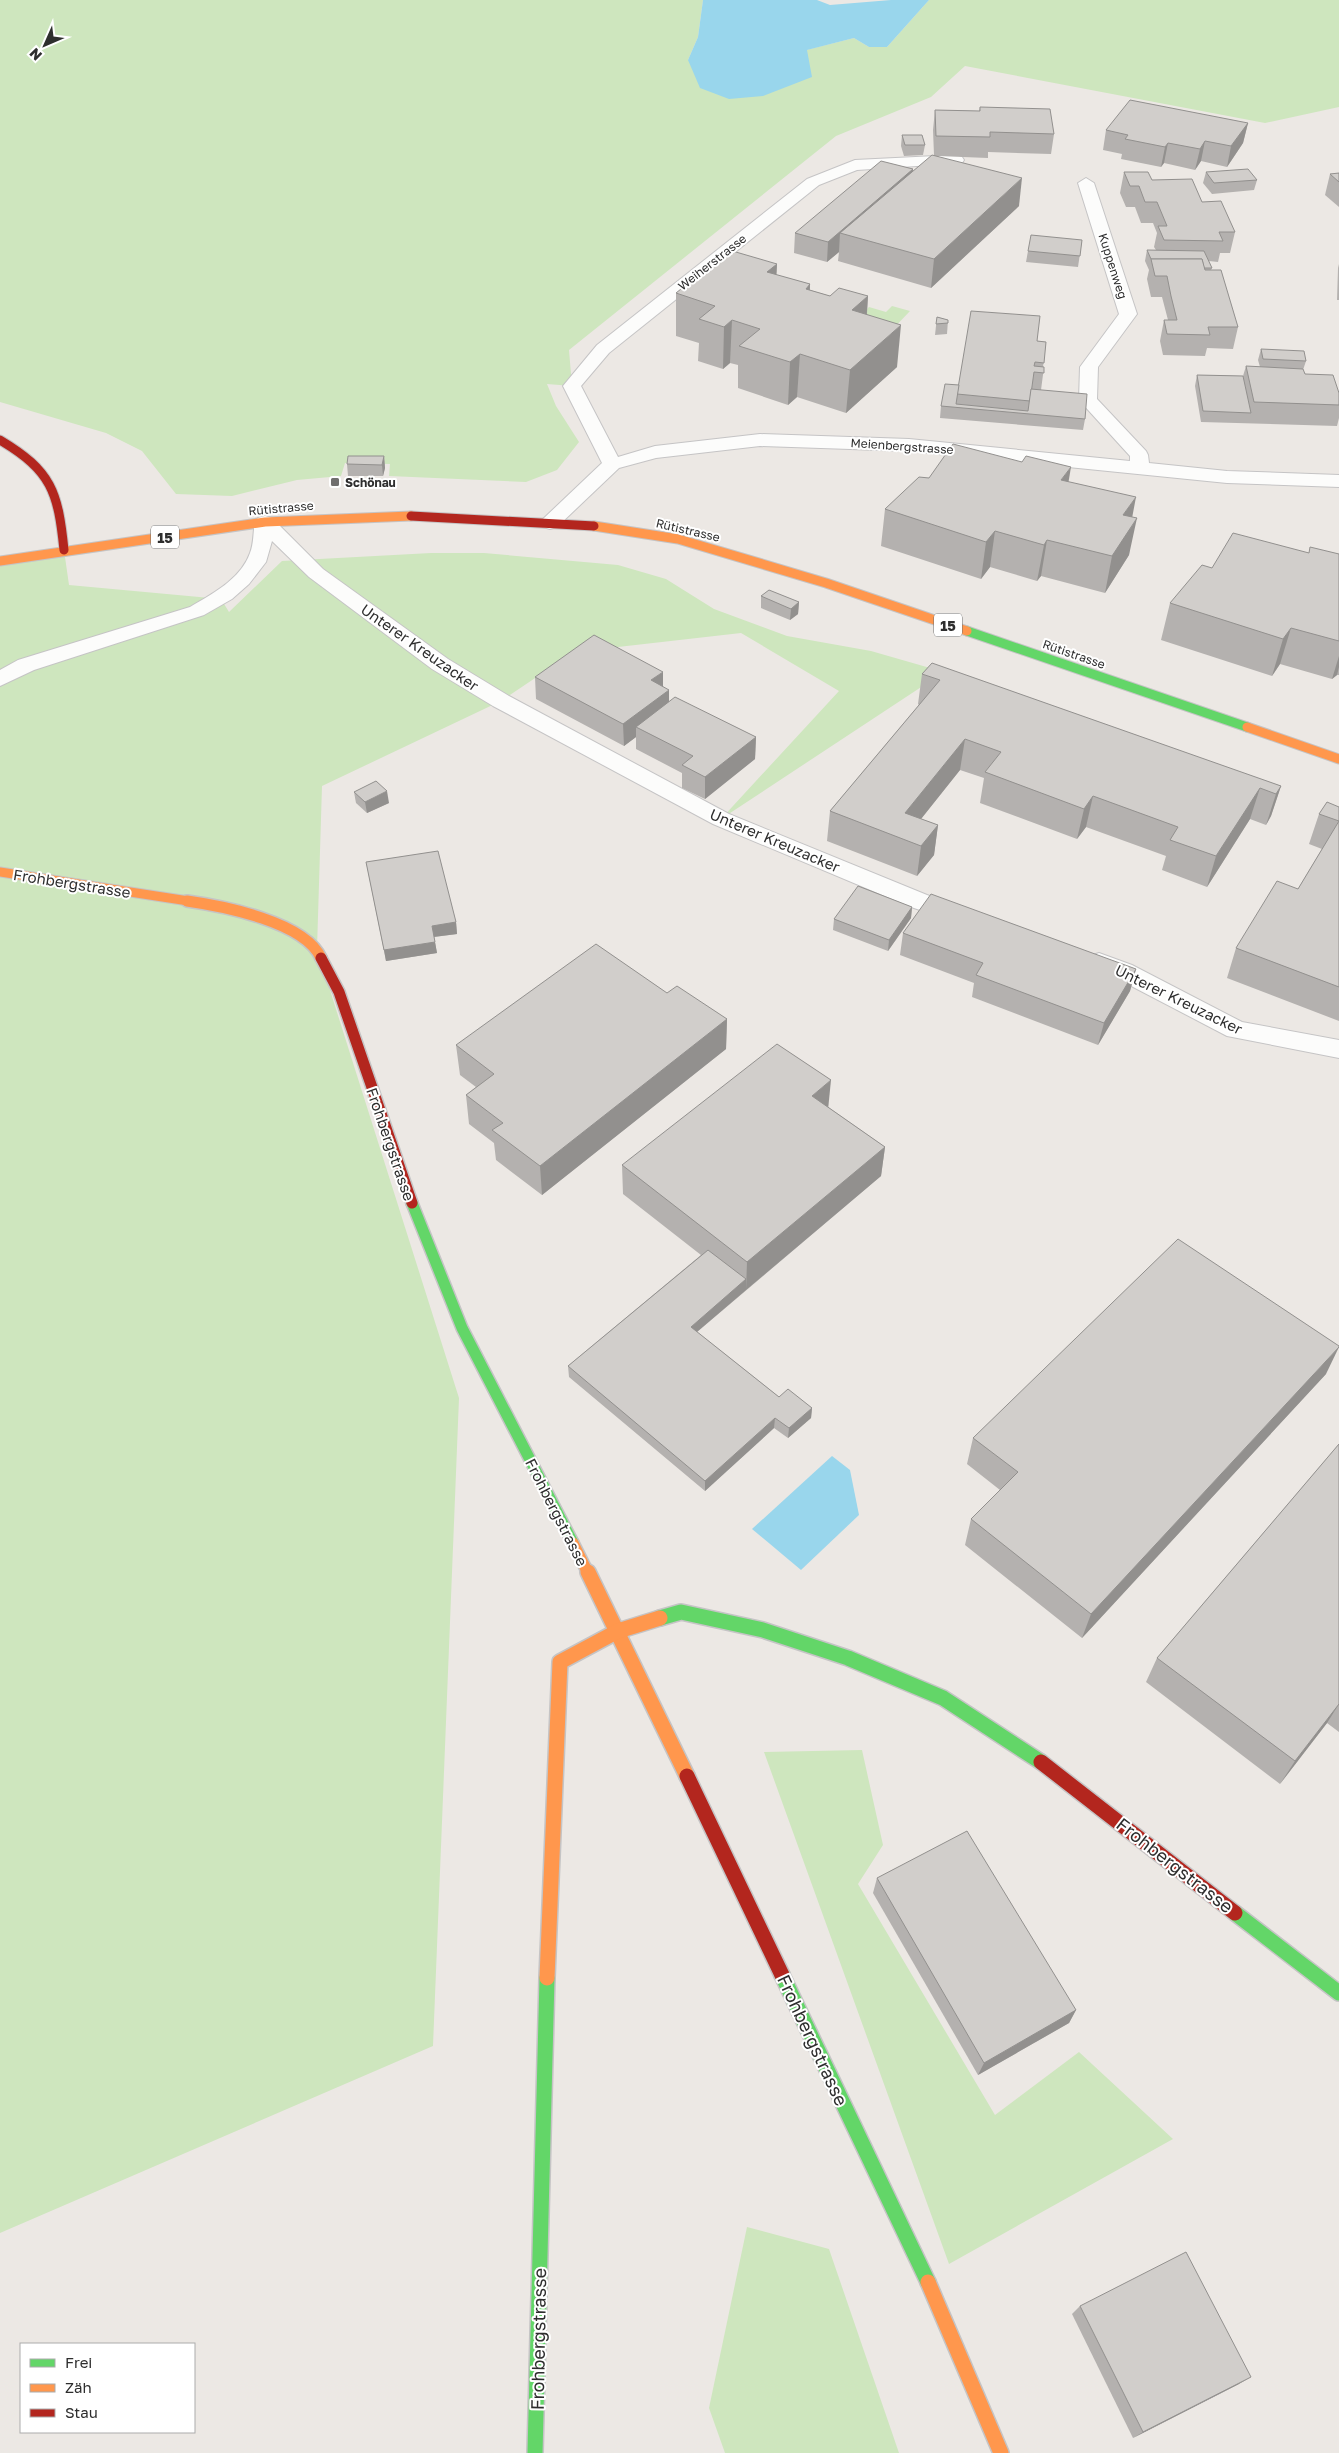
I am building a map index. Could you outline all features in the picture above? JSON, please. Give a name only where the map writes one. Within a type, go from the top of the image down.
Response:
[{"type":"street","name":"Weiherstrasse","points":[[612,464],[572,386],[603,349],[814,182],[855,164],[956,160]]},
{"type":"street","name":"Kuppenweg","points":[[1086,183],[1128,314],[1089,367],[1088,400],[1139,455],[1139,469]]},
{"type":"street","points":[[0,440],[15,448],[45,475],[57,498],[64,550]]},
{"type":"street","name":"Meienbergstrasse","points":[[550,523],[612,464],[655,452],[760,440],[909,445],[1227,477],[1339,481]]},
{"type":"street","name":"Rütistrasse","points":[[0,561],[64,550],[265,522],[424,515],[588,525],[678,539],[826,583],[1339,759]]},
{"type":"street","points":[[0,680],[26,665],[197,611],[221,599],[243,578],[259,554],[265,522]]},
{"type":"street","name":"Unterer Kreuzacker","points":[[265,522],[316,573],[440,664],[501,701],[721,819],[919,901],[975,920]]},
{"type":"street","name":"Frohbergstrasse","points":[[0,872],[196,902],[254,914],[287,929],[317,949],[339,992],[414,1210],[462,1328],[618,1631],[917,2257],[1001,2453]]},
{"type":"street","name":"Unterer Kreuzacker","points":[[1077,955],[1124,971],[1236,1030],[1339,1049]]},
{"type":"street","name":"Frohbergstrasse","points":[[535,2453],[547,1983],[560,1662],[618,1631],[681,1612],[762,1630],[848,1658],[943,1698],[1038,1760],[1339,1993]]},
{"type":"green space","points":[[0,0],[703,0],[698,37],[688,60],[806,50],[854,38],[869,47],[887,47],[929,0],[1339,0],[1339,107],[1265,123],[965,66],[931,97],[836,136],[569,350],[572,386],[547,384],[556,406],[579,442],[557,470],[526,482],[389,476],[390,464],[345,463],[341,476],[297,480],[232,496],[176,494],[142,451],[106,433],[0,402]]},
{"type":"green space","points":[[892,306],[910,311],[889,333],[853,323],[869,307],[886,312]]},
{"type":"green space","points":[[64,550],[69,585],[221,599],[229,612],[282,561],[431,553],[484,553],[618,565],[666,579],[714,609],[787,636],[871,651],[944,672],[721,819],[839,691],[741,633],[574,652],[501,701],[322,786],[317,949],[459,1398],[433,2046],[0,2233],[0,561]]},
{"type":"green space","points":[[862,1750],[883,1845],[858,1884],[995,2115],[1079,2052],[1173,2139],[949,2264],[764,1752]]},
{"type":"green space","points":[[747,2227],[829,2249],[899,2453],[725,2453],[709,2408]]},
{"type":"water","points":[[703,0],[817,0],[830,5],[891,0],[929,0],[887,47],[869,47],[854,38],[807,50],[812,77],[763,96],[729,99],[700,88],[688,60],[698,37]]},
{"type":"water","points":[[832,1456],[850,1470],[859,1515],[801,1570],[752,1529]]},
{"type":"building","points":[[1130,100],[1248,123],[1231,146],[1205,141],[1200,149],[1168,143],[1165,147],[1125,139],[1128,135],[1106,130]]},
{"type":"building","points":[[980,107],[1050,109],[1054,134],[990,132],[990,137],[936,136],[935,110],[980,111]]},
{"type":"building","points":[[902,135],[922,135],[925,145],[905,145]]},
{"type":"building","points":[[932,155],[1022,178],[934,259],[840,233]]},
{"type":"building","points":[[881,161],[913,169],[828,242],[795,233]]},
{"type":"building","points":[[1248,169],[1257,180],[1214,183],[1206,172]]},
{"type":"building","points":[[1124,172],[1148,172],[1152,180],[1192,179],[1202,202],[1221,201],[1235,232],[1219,232],[1223,241],[1164,240],[1158,226],[1167,226],[1157,202],[1145,202],[1139,186],[1130,186]]},
{"type":"building","points":[[1339,173],[1339,182],[1330,174]]},
{"type":"building","points":[[1031,235],[1082,240],[1080,256],[1028,251]]},
{"type":"building","points":[[729,250],[777,264],[767,272],[810,284],[806,289],[830,296],[839,288],[868,296],[852,310],[901,325],[850,370],[800,354],[790,362],[739,346],[760,329],[732,320],[724,327],[699,319],[715,306],[676,293]]},
{"type":"building","points":[[1147,250],[1204,251],[1212,268],[1204,268],[1202,259],[1151,259]]},
{"type":"building","points":[[1151,259],[1202,259],[1205,270],[1221,270],[1238,327],[1208,327],[1210,335],[1167,334],[1164,320],[1177,320],[1167,276],[1155,276]]},
{"type":"building","points":[[971,311],[1040,316],[1037,341],[1046,342],[1044,363],[1035,362],[1034,366],[1044,367],[1044,373],[1034,372],[1030,401],[957,394]]},
{"type":"building","points":[[937,317],[948,320],[948,323],[936,324]]},
{"type":"building","points":[[1261,349],[1304,351],[1306,361],[1263,359]]},
{"type":"building","points":[[1246,366],[1303,369],[1305,374],[1333,375],[1339,393],[1339,405],[1254,402]]},
{"type":"building","points":[[1197,375],[1243,376],[1251,413],[1203,411]]},
{"type":"building","points":[[945,384],[959,385],[956,404],[1028,411],[1031,389],[1087,394],[1085,419],[941,406]]},
{"type":"building","points":[[953,444],[1022,462],[1026,456],[1071,467],[1061,480],[1136,497],[1123,515],[1137,518],[1112,556],[1047,540],[1044,545],[995,531],[986,542],[885,509],[919,477],[929,478]]},
{"type":"building","points":[[348,456],[384,456],[382,465],[347,464]]},
{"type":"building","points":[[1233,533],[1309,553],[1310,547],[1339,554],[1339,641],[1291,628],[1283,639],[1170,603],[1202,565],[1212,568]]},
{"type":"building","points":[[769,590],[799,602],[791,609],[761,596]]},
{"type":"building","points":[[594,635],[663,672],[651,680],[669,690],[623,724],[535,677]]},
{"type":"building","points":[[932,663],[1281,786],[1276,794],[1260,788],[1216,856],[1170,840],[1178,827],[1093,796],[1084,809],[985,772],[1001,752],[965,739],[905,813],[938,825],[921,846],[830,811],[940,680],[922,674]]},
{"type":"building","points":[[675,697],[756,737],[705,777],[682,765],[693,756],[636,727]]},
{"type":"building","points":[[376,781],[387,791],[365,802],[354,792]]},
{"type":"building","points":[[1327,802],[1339,807],[1339,821],[1319,814]]},
{"type":"building","points":[[1339,821],[1339,987],[1236,948],[1277,881],[1298,889]]},
{"type":"building","points":[[438,851],[456,922],[432,926],[435,942],[384,950],[366,862]]},
{"type":"building","points":[[858,886],[912,907],[889,940],[834,919]]},
{"type":"building","points":[[931,894],[1136,969],[1104,1023],[976,975],[983,963],[903,933]]},
{"type":"building","points":[[596,944],[667,993],[677,986],[727,1019],[540,1166],[492,1130],[503,1123],[466,1095],[494,1074],[456,1045]]},
{"type":"building","points":[[777,1044],[831,1080],[812,1096],[885,1147],[747,1262],[622,1165]]},
{"type":"building","points":[[1178,1239],[1339,1347],[1091,1614],[971,1519],[1018,1472],[973,1438]]},
{"type":"building","points":[[708,1250],[746,1279],[691,1327],[779,1397],[788,1389],[812,1408],[789,1428],[775,1418],[705,1481],[568,1366]]},
{"type":"building","points":[[1339,1444],[1339,1704],[1295,1761],[1157,1658]]},
{"type":"building","points":[[967,1831],[1076,2010],[984,2063],[877,1878]]},
{"type":"building","points":[[1186,2252],[1251,2377],[1143,2432],[1080,2306]]},
{"type":"traffic: fast","points":[[967,631],[1247,727]]},
{"type":"traffic: fast","points":[[412,1203],[462,1328],[573,1543]]},
{"type":"traffic: fast","points":[[660,1618],[681,1612],[763,1630],[848,1658],[943,1698],[1041,1762]]},
{"type":"traffic: fast","points":[[1235,1913],[1339,1993]]},
{"type":"traffic: fast","points":[[782,1975],[928,2282]]},
{"type":"traffic: fast","points":[[535,2453],[547,1978]]},
{"type":"traffic: slow","points":[[0,561],[265,522],[411,516]]},
{"type":"traffic: slow","points":[[594,526],[678,539],[826,583],[967,631]]},
{"type":"traffic: slow","points":[[1247,727],[1339,759]]},
{"type":"traffic: slow","points":[[0,872],[196,902],[254,914],[287,929],[317,949],[321,958]]},
{"type":"traffic: slow","points":[[573,1543],[618,1631],[687,1776]]},
{"type":"traffic: slow","points":[[547,1978],[560,1662],[618,1631],[660,1618]]},
{"type":"traffic: slow","points":[[928,2282],[1001,2453]]},
{"type":"traffic: jam","points":[[0,440],[32,461],[50,484],[56,498],[64,550]]},
{"type":"traffic: jam","points":[[411,516],[594,526]]},
{"type":"traffic: jam","points":[[321,958],[339,992],[412,1203]]},
{"type":"traffic: jam","points":[[1041,1762],[1235,1913]]},
{"type":"traffic: jam","points":[[687,1776],[782,1975]]},
{"type":"place","name":"Schönau","points":[[335,482]]}]
